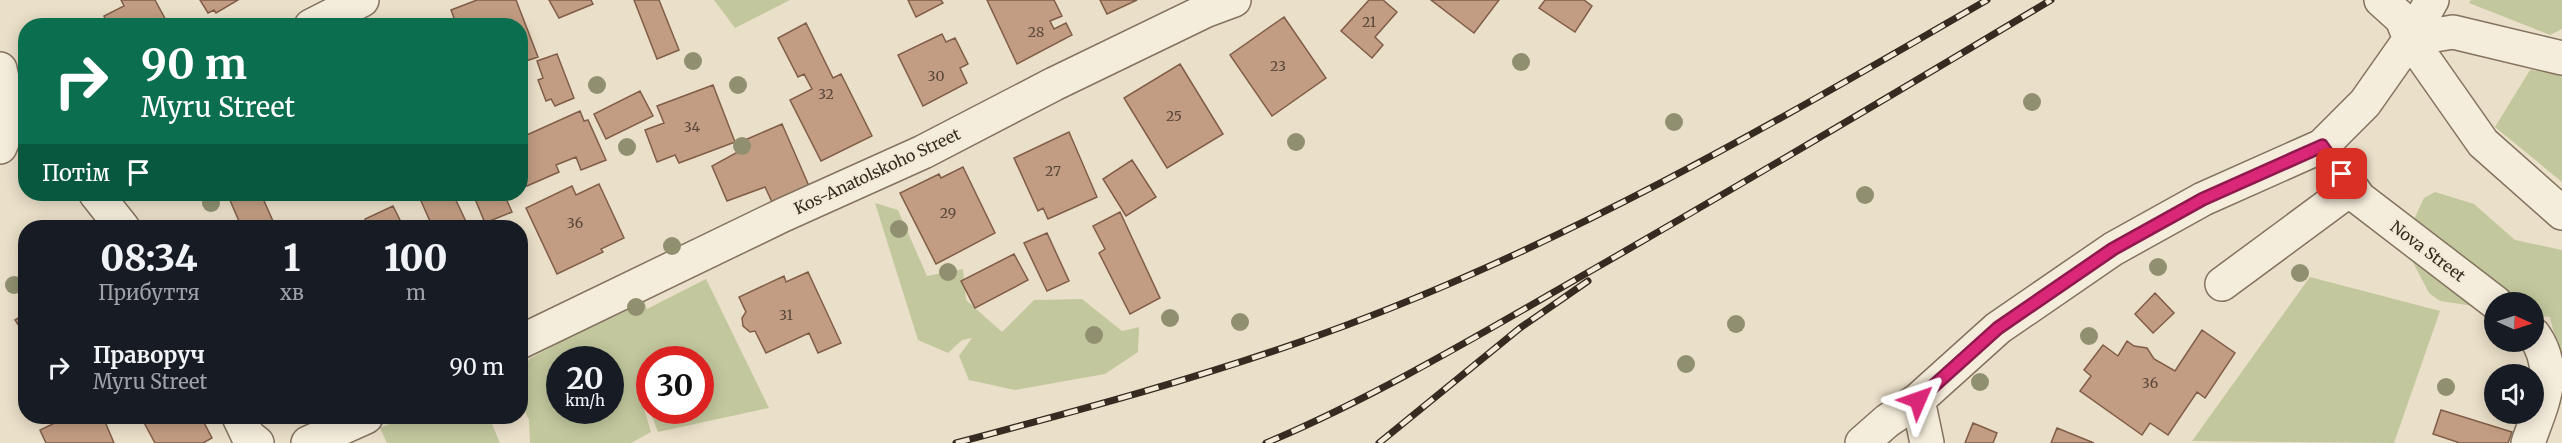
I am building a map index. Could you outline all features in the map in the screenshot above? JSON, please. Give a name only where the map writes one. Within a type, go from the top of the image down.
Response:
[{"type":"street","points":[[327,18],[362,0]]},
{"type":"street","name":"Kos-Anatolskoho Street","points":[[528,338],[751,230],[923,152],[1197,15],[1234,0]]},
{"type":"street","points":[[1862,443],[1887,421],[1918,400],[1998,328],[2113,249],[2203,199],[2322,146],[2365,103],[2398,20],[2432,0]]},
{"type":"street","points":[[2398,20],[2562,58]]},
{"type":"street","points":[[2398,20],[2483,143],[2562,213]]},
{"type":"street","points":[[0,69],[12,130]]},
{"type":"street","name":"Nova Street","points":[[2322,146],[2356,193],[2484,294]]},
{"type":"street","points":[[2222,284],[2356,193]]},
{"type":"street","points":[[102,201],[117,220]]},
{"type":"street","points":[[2528,443],[2549,382],[2544,352]]},
{"type":"street","points":[[1918,400],[1927,443]]},
{"type":"street","points":[[242,424],[248,436],[257,443]]},
{"type":"street","points":[[308,443],[350,424]]},
{"type":"green space","points":[[714,0],[790,0],[735,28]]},
{"type":"green space","points":[[2471,0],[2562,0],[2562,29],[2550,35],[2469,3]]},
{"type":"green space","points":[[2530,70],[2562,74],[2562,182],[2495,127]]},
{"type":"green space","points":[[2435,192],[2474,204],[2515,240],[2562,250],[2562,367],[2550,317],[2544,316],[2544,292],[2484,292],[2484,308],[2440,301],[2429,293],[2403,243],[2424,198]]},
{"type":"green space","points":[[875,203],[898,210],[927,276],[963,269],[966,300],[1002,332],[1034,300],[1082,299],[1122,331],[1139,327],[1138,352],[1105,374],[1015,390],[969,380],[959,356],[972,338],[962,340],[948,353],[918,340]]},
{"type":"green space","points":[[2310,277],[2440,311],[2394,443],[2192,441]]},
{"type":"green space","points":[[706,279],[769,408],[714,420],[714,346],[636,346],[636,424],[649,424],[651,432],[631,443],[530,443],[528,362],[529,359],[546,350],[546,424],[624,424],[624,346],[553,346],[643,297],[647,309]]},
{"type":"green space","points":[[390,424],[492,424],[500,443],[387,443],[380,428]]},
{"type":"green space","points":[[655,424],[695,424],[658,432]]},
{"type":"building","points":[[121,0],[155,0],[165,18],[105,18],[104,16],[124,6]]},
{"type":"building","points":[[200,0],[238,0],[216,13],[214,10],[208,13]]},
{"type":"building","points":[[477,0],[516,0],[523,18],[454,18],[451,10]]},
{"type":"building","points":[[549,0],[591,0],[593,4],[559,18]]},
{"type":"building","points":[[634,0],[659,0],[679,50],[657,59]]},
{"type":"building","points":[[908,0],[941,0],[943,3],[916,17]]},
{"type":"building","points":[[987,0],[1054,0],[1062,16],[1050,21],[1054,29],[1066,23],[1072,35],[1017,64]]},
{"type":"building","points":[[1100,0],[1137,0],[1107,14]]},
{"type":"building","points":[[1369,0],[1383,0],[1397,12],[1375,37],[1383,45],[1372,58],[1341,31]]},
{"type":"building","points":[[1431,0],[1499,0],[1474,33]]},
{"type":"building","points":[[1545,0],[1584,0],[1592,6],[1575,32],[1539,8]]},
{"type":"building","points":[[1284,17],[1326,78],[1272,116],[1230,55]]},
{"type":"building","points":[[806,23],[833,78],[841,74],[872,136],[821,161],[790,100],[812,89],[804,74],[798,77],[778,38]]},
{"type":"building","points":[[528,31],[538,57],[528,60]]},
{"type":"building","points":[[942,34],[946,42],[955,38],[968,64],[960,68],[967,83],[923,106],[898,55]]},
{"type":"building","points":[[557,54],[574,98],[555,106],[551,99],[546,101],[538,80],[543,78],[537,61]]},
{"type":"building","points":[[1180,64],[1223,134],[1167,168],[1124,98]]},
{"type":"building","points":[[713,85],[735,142],[679,163],[675,155],[657,162],[645,130],[664,123],[657,106]]},
{"type":"building","points":[[640,91],[653,116],[606,139],[594,114]]},
{"type":"building","points":[[580,111],[584,121],[588,120],[606,160],[581,170],[576,157],[556,165],[559,172],[528,186],[528,134]]},
{"type":"building","points":[[782,124],[809,186],[772,202],[765,187],[727,201],[712,166],[747,147],[745,140]]},
{"type":"building","points":[[1069,132],[1097,197],[1048,219],[1043,208],[1038,211],[1014,158]]},
{"type":"building","points":[[1132,160],[1156,197],[1126,216],[1103,179]]},
{"type":"building","points":[[963,167],[995,233],[936,264],[900,193],[939,174],[941,178]]},
{"type":"building","points":[[599,184],[624,238],[601,249],[603,252],[557,274],[526,208],[572,186],[576,195]]},
{"type":"building","points":[[230,201],[264,201],[272,220],[239,220]]},
{"type":"building","points":[[421,201],[456,201],[465,220],[429,220]]},
{"type":"building","points":[[476,201],[507,201],[512,212],[492,220],[484,220]]},
{"type":"building","points":[[393,206],[400,220],[365,220]]},
{"type":"building","points":[[1120,212],[1160,298],[1130,314],[1099,253],[1105,249],[1093,226]]},
{"type":"building","points":[[1047,233],[1069,281],[1047,291],[1024,243]]},
{"type":"building","points":[[1014,254],[1028,280],[975,308],[961,281]]},
{"type":"building","points":[[808,272],[841,343],[818,353],[809,333],[766,353],[755,331],[750,332],[743,326],[742,318],[746,312],[739,297],[784,276],[786,282]]},
{"type":"building","points":[[2155,293],[2174,313],[2153,333],[2135,314]]},
{"type":"building","points":[[2202,330],[2235,353],[2205,398],[2197,392],[2168,435],[2150,423],[2142,435],[2080,391],[2091,376],[2084,370],[2103,345],[2118,356],[2127,341],[2134,346],[2147,348],[2154,359],[2175,371]]},
{"type":"building","points":[[2441,410],[2512,432],[2508,443],[2460,443],[2433,434]]},
{"type":"building","points":[[1973,423],[1997,433],[1993,443],[1965,443]]},
{"type":"building","points":[[52,424],[106,424],[114,443],[46,443],[40,430]]},
{"type":"building","points":[[145,424],[205,424],[212,438],[203,443],[155,443]]},
{"type":"building","points":[[2057,428],[2094,443],[2051,443]]},
{"type":"railway","points":[[956,443],[1234,364],[1412,300],[1497,263],[1663,182],[1826,93],[1987,0]]},
{"type":"railway","points":[[1266,443],[1392,383],[1473,338],[1766,169],[2051,0]]},
{"type":"railway","points":[[1379,443],[1520,328],[1588,281]]},
{"type":"route","points":[[1918,400],[1998,328],[2113,249],[2203,199],[2322,146],[2342,174]]}]
